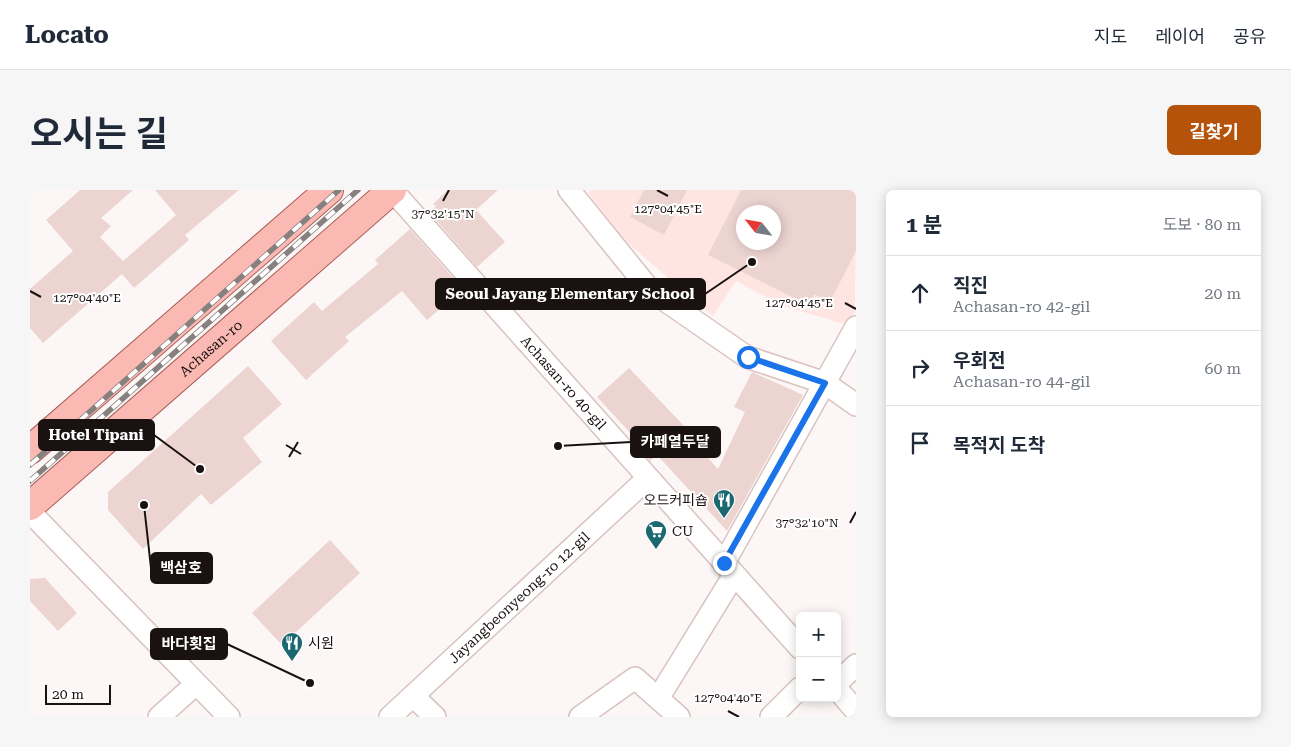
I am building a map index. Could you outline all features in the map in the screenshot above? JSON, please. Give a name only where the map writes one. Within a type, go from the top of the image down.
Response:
[{"type":"main road","points":[[30,450],[329,190]]},
{"type":"main road","name":"Achasan-ro","points":[[30,506],[392,190]]},
{"type":"street","name":"Achasan-ro 40-gil","points":[[392,190],[796,644]]},
{"type":"street","points":[[569,190],[650,290],[748,357],[825,383],[856,405]]},
{"type":"street","points":[[659,697],[729,569],[856,327]]},
{"type":"street","name":"Jayangbeonyeong-ro 12-gil","points":[[390,717],[648,478]]},
{"type":"street","points":[[30,512],[229,717]]},
{"type":"street","points":[[841,679],[856,665]]},
{"type":"street","points":[[580,717],[635,678],[659,697],[679,717]]},
{"type":"street","points":[[159,717],[196,684]]},
{"type":"street","points":[[771,717],[796,692]]},
{"type":"street","points":[[841,694],[856,711]]},
{"type":"street","points":[[413,696],[435,717]]},
{"type":"shaded area","points":[[591,190],[856,190],[855,312],[848,325],[783,306],[736,281],[713,316],[624,240],[588,193]]},
{"type":"building","points":[[80,190],[133,190],[101,218],[111,226],[100,237],[123,261],[176,215],[155,190],[239,190],[185,235],[189,240],[134,288],[122,274],[43,343],[30,328],[30,289],[73,251],[46,220]]},
{"type":"building","points":[[448,190],[498,190],[476,210],[505,242],[477,267],[429,212],[436,206],[433,204]]},
{"type":"building","points":[[644,190],[687,190],[664,235],[630,217]]},
{"type":"building","points":[[741,190],[856,190],[856,251],[830,302],[814,294],[808,305],[708,255]]},
{"type":"building","points":[[410,229],[463,289],[427,320],[402,291],[345,337],[349,341],[306,380],[271,341],[314,302],[322,311],[378,264],[375,260]]},
{"type":"building","points":[[248,366],[282,404],[243,438],[262,462],[211,505],[201,494],[143,549],[108,510],[108,492]]},
{"type":"building","points":[[629,368],[686,428],[684,431],[718,469],[745,412],[734,407],[752,372],[803,395],[727,531],[657,455],[650,461],[630,438],[633,436],[597,397]]},
{"type":"building","points":[[330,540],[360,573],[282,645],[252,613]]},
{"type":"building","points":[[45,578],[77,613],[58,631],[30,601],[30,579]]},
{"type":"railway","points":[[30,465],[339,190]]},
{"type":"railway","points":[[30,481],[358,190]]},
{"type":"place","name":"Seoul Jayang Elementary School","points":[[752,262]]},
{"type":"place","name":"카페열두달","points":[[558,446]]},
{"type":"place","name":"Hotel Tipani","points":[[200,469]]},
{"type":"place","name":"백삼호","points":[[144,505]]},
{"type":"place","name":"오드커피숍","points":[[724,519]]},
{"type":"place","name":"CU","points":[[656,550]]},
{"type":"place","name":"시원","points":[[292,662]]},
{"type":"place","name":"바다횟집","points":[[310,683]]},
{"type":"route","points":[[724,563],[825,383],[748,357]]}]
